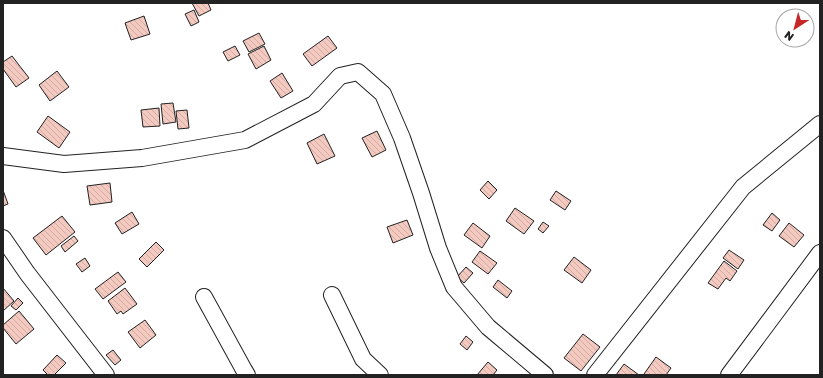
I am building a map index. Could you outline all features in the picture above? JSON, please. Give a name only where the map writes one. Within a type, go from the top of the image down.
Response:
[{"type":"street","points":[[3,156],[64,164],[142,158],[245,140],[314,104],[340,76],[358,72],[383,94],[402,138],[438,248],[454,287],[488,327],[545,375]]},
{"type":"street","points":[[595,375],[743,187],[820,124]]},
{"type":"street","points":[[3,238],[26,273],[106,375]]},
{"type":"street","points":[[729,375],[820,253]]},
{"type":"street","points":[[332,295],[363,359],[380,375]]},
{"type":"street","points":[[204,297],[247,375]]},
{"type":"building","points":[[192,3],[208,3],[211,10],[199,16]]},
{"type":"building","points":[[194,10],[199,22],[191,26],[185,14]]},
{"type":"building","points":[[144,16],[150,34],[131,40],[125,23]]},
{"type":"building","points":[[259,33],[265,44],[249,52],[243,41]]},
{"type":"building","points":[[328,36],[337,48],[312,66],[303,54]]},
{"type":"building","points":[[235,46],[240,55],[228,61],[223,52]]},
{"type":"building","points":[[264,46],[271,60],[256,69],[248,54]]},
{"type":"building","points":[[12,56],[29,78],[16,87],[3,69],[3,62]]},
{"type":"building","points":[[57,71],[69,87],[50,101],[39,85]]},
{"type":"building","points":[[282,73],[293,91],[281,98],[270,81]]},
{"type":"building","points":[[173,103],[176,122],[163,124],[161,104]]},
{"type":"building","points":[[159,108],[160,126],[143,127],[141,110]]},
{"type":"building","points":[[187,110],[189,128],[178,129],[176,111]]},
{"type":"building","points":[[48,116],[70,132],[59,148],[37,132]]},
{"type":"building","points":[[377,131],[386,150],[372,157],[362,138]]},
{"type":"building","points":[[324,134],[335,156],[317,164],[307,143]]},
{"type":"building","points":[[488,181],[497,190],[489,199],[480,190]]},
{"type":"building","points":[[110,183],[112,202],[90,205],[87,186]]},
{"type":"building","points":[[3,190],[8,204],[3,206]]},
{"type":"building","points":[[556,191],[571,201],[565,210],[550,200]]},
{"type":"building","points":[[515,208],[534,221],[524,234],[506,221]]},
{"type":"building","points":[[132,212],[139,224],[122,234],[115,223]]},
{"type":"building","points":[[772,213],[780,220],[772,231],[763,225]]},
{"type":"building","points":[[62,216],[75,232],[46,255],[33,238]]},
{"type":"building","points":[[407,220],[413,235],[393,243],[387,227]]},
{"type":"building","points":[[543,222],[549,226],[543,233],[538,229]]},
{"type":"building","points":[[473,223],[490,236],[482,248],[464,235]]},
{"type":"building","points":[[789,223],[804,235],[794,247],[779,236]]},
{"type":"building","points":[[74,236],[78,241],[65,252],[61,246]]},
{"type":"building","points":[[156,242],[164,250],[147,267],[139,259]]},
{"type":"building","points":[[729,250],[744,260],[738,269],[723,258]]},
{"type":"building","points":[[480,251],[497,263],[488,274],[472,262]]},
{"type":"building","points":[[574,257],[591,270],[582,283],[564,270]]},
{"type":"building","points":[[85,258],[90,266],[82,272],[76,264]]},
{"type":"building","points":[[724,261],[737,271],[730,281],[726,278],[718,289],[708,283]]},
{"type":"building","points":[[466,267],[473,273],[464,283],[457,277]]},
{"type":"building","points":[[118,272],[126,282],[103,299],[95,289]]},
{"type":"building","points":[[498,280],[512,291],[507,298],[493,287]]},
{"type":"building","points":[[3,288],[14,301],[3,311]]},
{"type":"building","points":[[125,288],[137,304],[123,314],[121,311],[117,314],[108,301]]},
{"type":"building","points":[[18,298],[23,303],[16,310],[11,306]]},
{"type":"building","points":[[19,311],[34,329],[16,344],[3,328],[3,325]]},
{"type":"building","points":[[145,320],[156,335],[140,348],[128,332]]},
{"type":"building","points":[[583,334],[600,347],[581,371],[564,358]]},
{"type":"building","points":[[466,336],[473,342],[467,350],[460,344]]},
{"type":"building","points":[[113,350],[121,360],[115,365],[106,355]]},
{"type":"building","points":[[57,355],[66,363],[54,375],[48,375],[43,370]]},
{"type":"building","points":[[656,357],[671,368],[666,375],[644,374]]},
{"type":"building","points":[[488,362],[497,370],[493,375],[477,375]]},
{"type":"building","points":[[624,364],[639,375],[616,375]]}]
